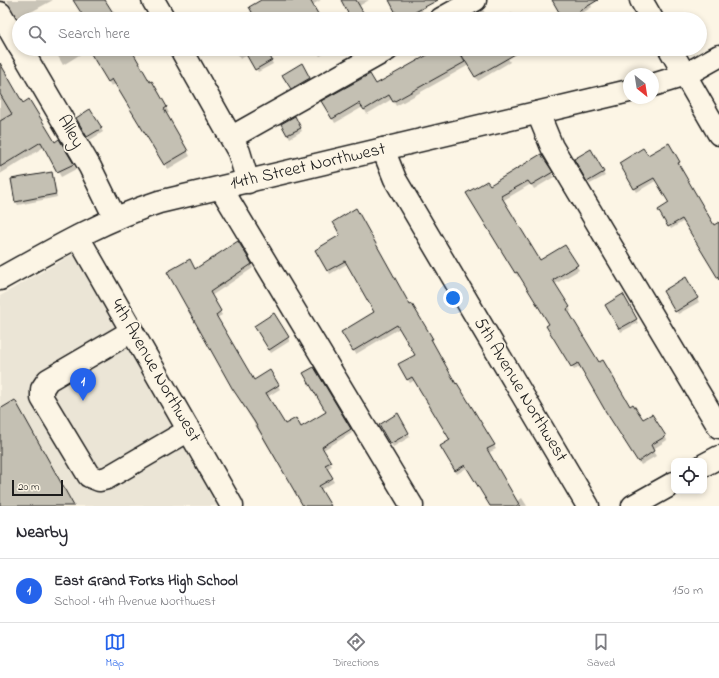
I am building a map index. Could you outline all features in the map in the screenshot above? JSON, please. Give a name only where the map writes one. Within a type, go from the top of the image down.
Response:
[{"type":"street","points":[[153,0],[160,12]]},
{"type":"street","points":[[454,12],[475,0]]},
{"type":"street","points":[[641,0],[648,12]]},
{"type":"street","points":[[0,13],[12,34]]},
{"type":"street","name":"Alley","points":[[25,56],[90,167],[115,218]]},
{"type":"street","points":[[185,56],[232,137],[245,167],[248,182]]},
{"type":"street","points":[[232,137],[376,56]]},
{"type":"street","points":[[674,56],[719,134]]},
{"type":"street","points":[[659,83],[685,75],[719,56]]},
{"type":"street","name":"14th Street Northwest","points":[[0,279],[115,218],[159,202],[623,92]]},
{"type":"street","points":[[538,113],[552,147],[719,427]]},
{"type":"street","name":"5th Avenue Northwest","points":[[383,149],[395,179],[588,506]]},
{"type":"street","points":[[221,188],[412,506]]},
{"type":"street","name":"4th Avenue Northwest","points":[[78,237],[232,506]]},
{"type":"street","points":[[132,330],[48,380],[42,389],[42,398],[89,476],[99,480],[107,478],[188,430]]},
{"type":"street","points":[[707,463],[719,457]]},
{"type":"street","points":[[633,506],[671,485]]},
{"type":"shaded area","points":[[80,250],[225,506],[0,506],[0,296]]},
{"type":"building","points":[[73,0],[105,0],[113,12],[81,12]]},
{"type":"building","points":[[261,0],[310,0],[317,12],[252,12],[249,7]]},
{"type":"building","points":[[341,0],[356,0],[363,12],[347,12]]},
{"type":"building","points":[[389,0],[438,0],[415,12],[395,12]]},
{"type":"building","points":[[552,0],[598,0],[578,12],[559,12]]},
{"type":"building","points":[[92,56],[135,56],[167,107],[164,109],[188,151],[164,165],[112,79],[108,82]]},
{"type":"building","points":[[247,56],[270,56],[272,60],[255,70]]},
{"type":"building","points":[[426,56],[461,56],[465,62],[393,102],[389,95],[364,110],[359,103],[332,119],[321,101],[370,74],[376,84]]},
{"type":"building","points":[[462,56],[512,56],[475,77]]},
{"type":"building","points":[[0,63],[23,103],[29,99],[55,142],[59,139],[74,164],[57,172],[41,142],[0,167],[0,121],[12,114],[0,94]]},
{"type":"building","points":[[302,63],[310,78],[291,89],[282,75]]},
{"type":"building","points":[[90,109],[102,128],[87,137],[76,118]]},
{"type":"building","points":[[295,116],[301,128],[287,135],[281,124]]},
{"type":"building","points":[[669,143],[680,162],[678,163],[714,225],[719,222],[719,280],[682,219],[668,227],[658,210],[669,203],[654,178],[634,189],[619,163],[643,148],[648,155]]},
{"type":"building","points":[[591,149],[604,172],[587,182],[574,159]]},
{"type":"building","points":[[541,154],[553,172],[531,185],[528,181],[501,196],[540,260],[565,245],[578,265],[553,280],[570,307],[567,309],[599,362],[603,360],[630,406],[633,404],[643,419],[652,414],[666,436],[651,445],[654,451],[638,462],[606,412],[578,363],[571,367],[546,326],[549,324],[517,272],[515,273],[466,193],[487,181],[490,185]]},
{"type":"building","points":[[52,172],[56,194],[15,202],[11,179]]},
{"type":"building","points":[[356,208],[410,305],[412,304],[433,339],[431,339],[456,384],[457,383],[495,445],[487,449],[520,506],[490,506],[465,465],[455,471],[440,446],[450,440],[412,377],[407,380],[398,364],[415,355],[397,325],[353,351],[341,332],[374,312],[345,261],[327,271],[315,250],[340,235],[333,222]]},
{"type":"building","points":[[238,241],[252,264],[210,292],[221,311],[216,315],[254,380],[270,370],[279,385],[266,393],[285,424],[296,418],[301,427],[326,412],[303,373],[314,367],[351,429],[322,447],[331,462],[325,465],[333,478],[319,486],[331,506],[303,506],[254,421],[232,388],[167,272],[190,259],[195,269]]},
{"type":"building","points":[[686,277],[698,298],[675,312],[663,291]]},
{"type":"building","points":[[623,294],[637,319],[619,329],[605,305]]},
{"type":"building","points":[[274,313],[289,337],[269,350],[254,326]]},
{"type":"building","points":[[15,400],[74,506],[0,506],[0,409]]},
{"type":"building","points":[[398,413],[409,433],[390,444],[379,425]]},
{"type":"place","name":"East Grand Forks High School","points":[[83,401]]}]
